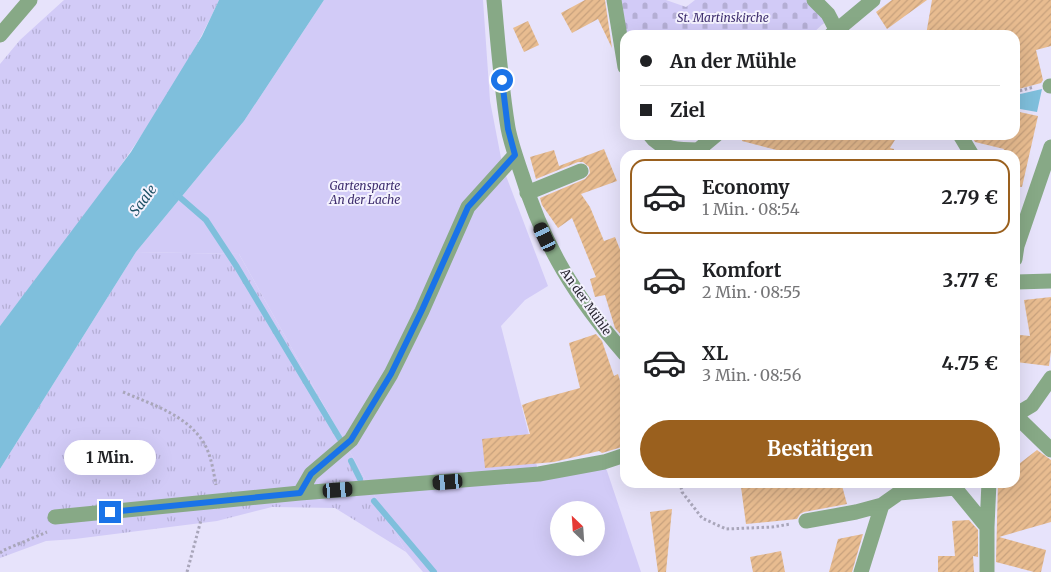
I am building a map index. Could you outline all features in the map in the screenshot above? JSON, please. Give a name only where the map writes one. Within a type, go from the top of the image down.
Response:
[{"type":"street","points":[[0,35],[30,0]]},
{"type":"street","name":"An der Mühle","points":[[494,0],[508,129],[527,193],[538,223],[564,273],[586,307],[620,348]]},
{"type":"street","points":[[614,0],[620,37]]},
{"type":"street","points":[[814,0],[828,14],[834,30]]},
{"type":"street","points":[[840,30],[874,0]]},
{"type":"street","points":[[653,140],[674,150]]},
{"type":"street","points":[[697,150],[710,140]]},
{"type":"street","points":[[1020,238],[1051,146]]},
{"type":"street","points":[[300,493],[311,474],[351,440],[391,374],[468,207],[515,155]]},
{"type":"street","points":[[527,193],[581,171]]},
{"type":"street","points":[[1020,282],[1051,281]]},
{"type":"street","points":[[1020,413],[1032,405],[1051,378]]},
{"type":"street","points":[[1020,421],[1051,450]]},
{"type":"street","points":[[55,517],[300,493],[539,474],[604,462],[620,457]]},
{"type":"street","points":[[806,521],[882,505],[899,493],[935,488]]},
{"type":"street","points":[[959,488],[987,527]]},
{"type":"street","points":[[987,572],[989,488]]},
{"type":"street","points":[[861,572],[882,505]]},
{"type":"path","points":[[124,392],[178,416],[202,440],[212,463],[210,501],[200,522],[187,572]]},
{"type":"path","points":[[681,488],[682,492],[702,518],[726,529],[772,527],[806,521]]},
{"type":"path","points":[[0,553],[54,528],[55,517]]},
{"type":"green space","points":[[64,0],[219,0],[173,87],[146,128],[90,209],[0,326],[0,64],[20,40]]},
{"type":"green space","name":"Gartensparte An der Lache","points":[[324,0],[483,0],[490,101],[503,168],[548,286],[525,300],[501,326],[539,474],[604,462],[641,572],[423,572],[406,552],[239,254],[136,252],[244,121]]},
{"type":"green space","name":"St. Martinskirche","points":[[619,0],[666,0],[686,7],[695,0],[806,0],[826,21],[816,30],[624,30]]},
{"type":"green space","points":[[136,252],[239,254],[406,552],[335,508],[272,507],[217,521],[46,541],[0,558],[0,469]]},
{"type":"water","name":"Saale","points":[[219,0],[324,0],[244,121],[136,252],[0,469],[0,326],[131,152],[202,36]]},
{"type":"water","points":[[1042,89],[1037,112],[1020,109],[1020,94]]},
{"type":"building","points":[[585,0],[605,0],[612,48],[598,19],[572,33],[561,13]]},
{"type":"building","points":[[892,0],[927,0],[887,29],[876,12]]},
{"type":"building","points":[[932,0],[1051,0],[1051,46],[1036,50],[1043,80],[1041,83],[1020,89],[1020,30],[927,30]]},
{"type":"building","points":[[528,21],[539,45],[524,52],[513,28]]},
{"type":"building","points":[[1020,112],[1038,116],[1022,187],[1020,187],[1020,150],[1004,150],[974,140],[1020,140]]},
{"type":"building","points":[[895,140],[890,148],[894,150],[777,150],[742,141]]},
{"type":"building","points":[[604,149],[617,181],[581,194],[590,207],[604,241],[615,237],[620,250],[620,334],[615,328],[605,295],[595,297],[590,279],[596,277],[572,218],[558,228],[542,205],[540,198],[585,179],[590,173],[589,167],[583,162],[578,162],[536,179],[530,157],[554,150],[559,166]]},
{"type":"building","points":[[1051,297],[1051,351],[1049,366],[1020,362],[1020,335],[1030,336],[1024,300]]},
{"type":"building","points":[[596,334],[602,341],[614,376],[618,374],[620,381],[620,448],[554,462],[485,468],[482,439],[530,434],[522,405],[580,388],[569,343]]},
{"type":"building","points":[[1037,450],[1051,460],[1051,522],[999,537],[1046,550],[1041,572],[1034,572],[996,562],[998,488],[1020,488],[1020,463]]},
{"type":"building","points":[[741,488],[843,488],[847,504],[804,512],[797,519],[746,524]]},
{"type":"building","points":[[672,509],[666,572],[658,572],[650,512]]},
{"type":"building","points":[[969,520],[978,530],[978,557],[973,556],[974,572],[938,572],[938,556],[955,556],[952,521]]},
{"type":"building","points":[[863,534],[852,572],[829,572],[838,539]]},
{"type":"building","points":[[781,551],[785,572],[753,572],[750,557]]},
{"type":"waterway","points":[[176,194],[206,220],[237,267],[340,439]]},
{"type":"waterway","points":[[351,461],[360,479]]},
{"type":"waterway","points":[[374,501],[434,572]]},
{"type":"route","points":[[110,512],[300,493],[311,474],[351,440],[391,374],[468,207],[515,155],[508,129],[502,80]]}]
